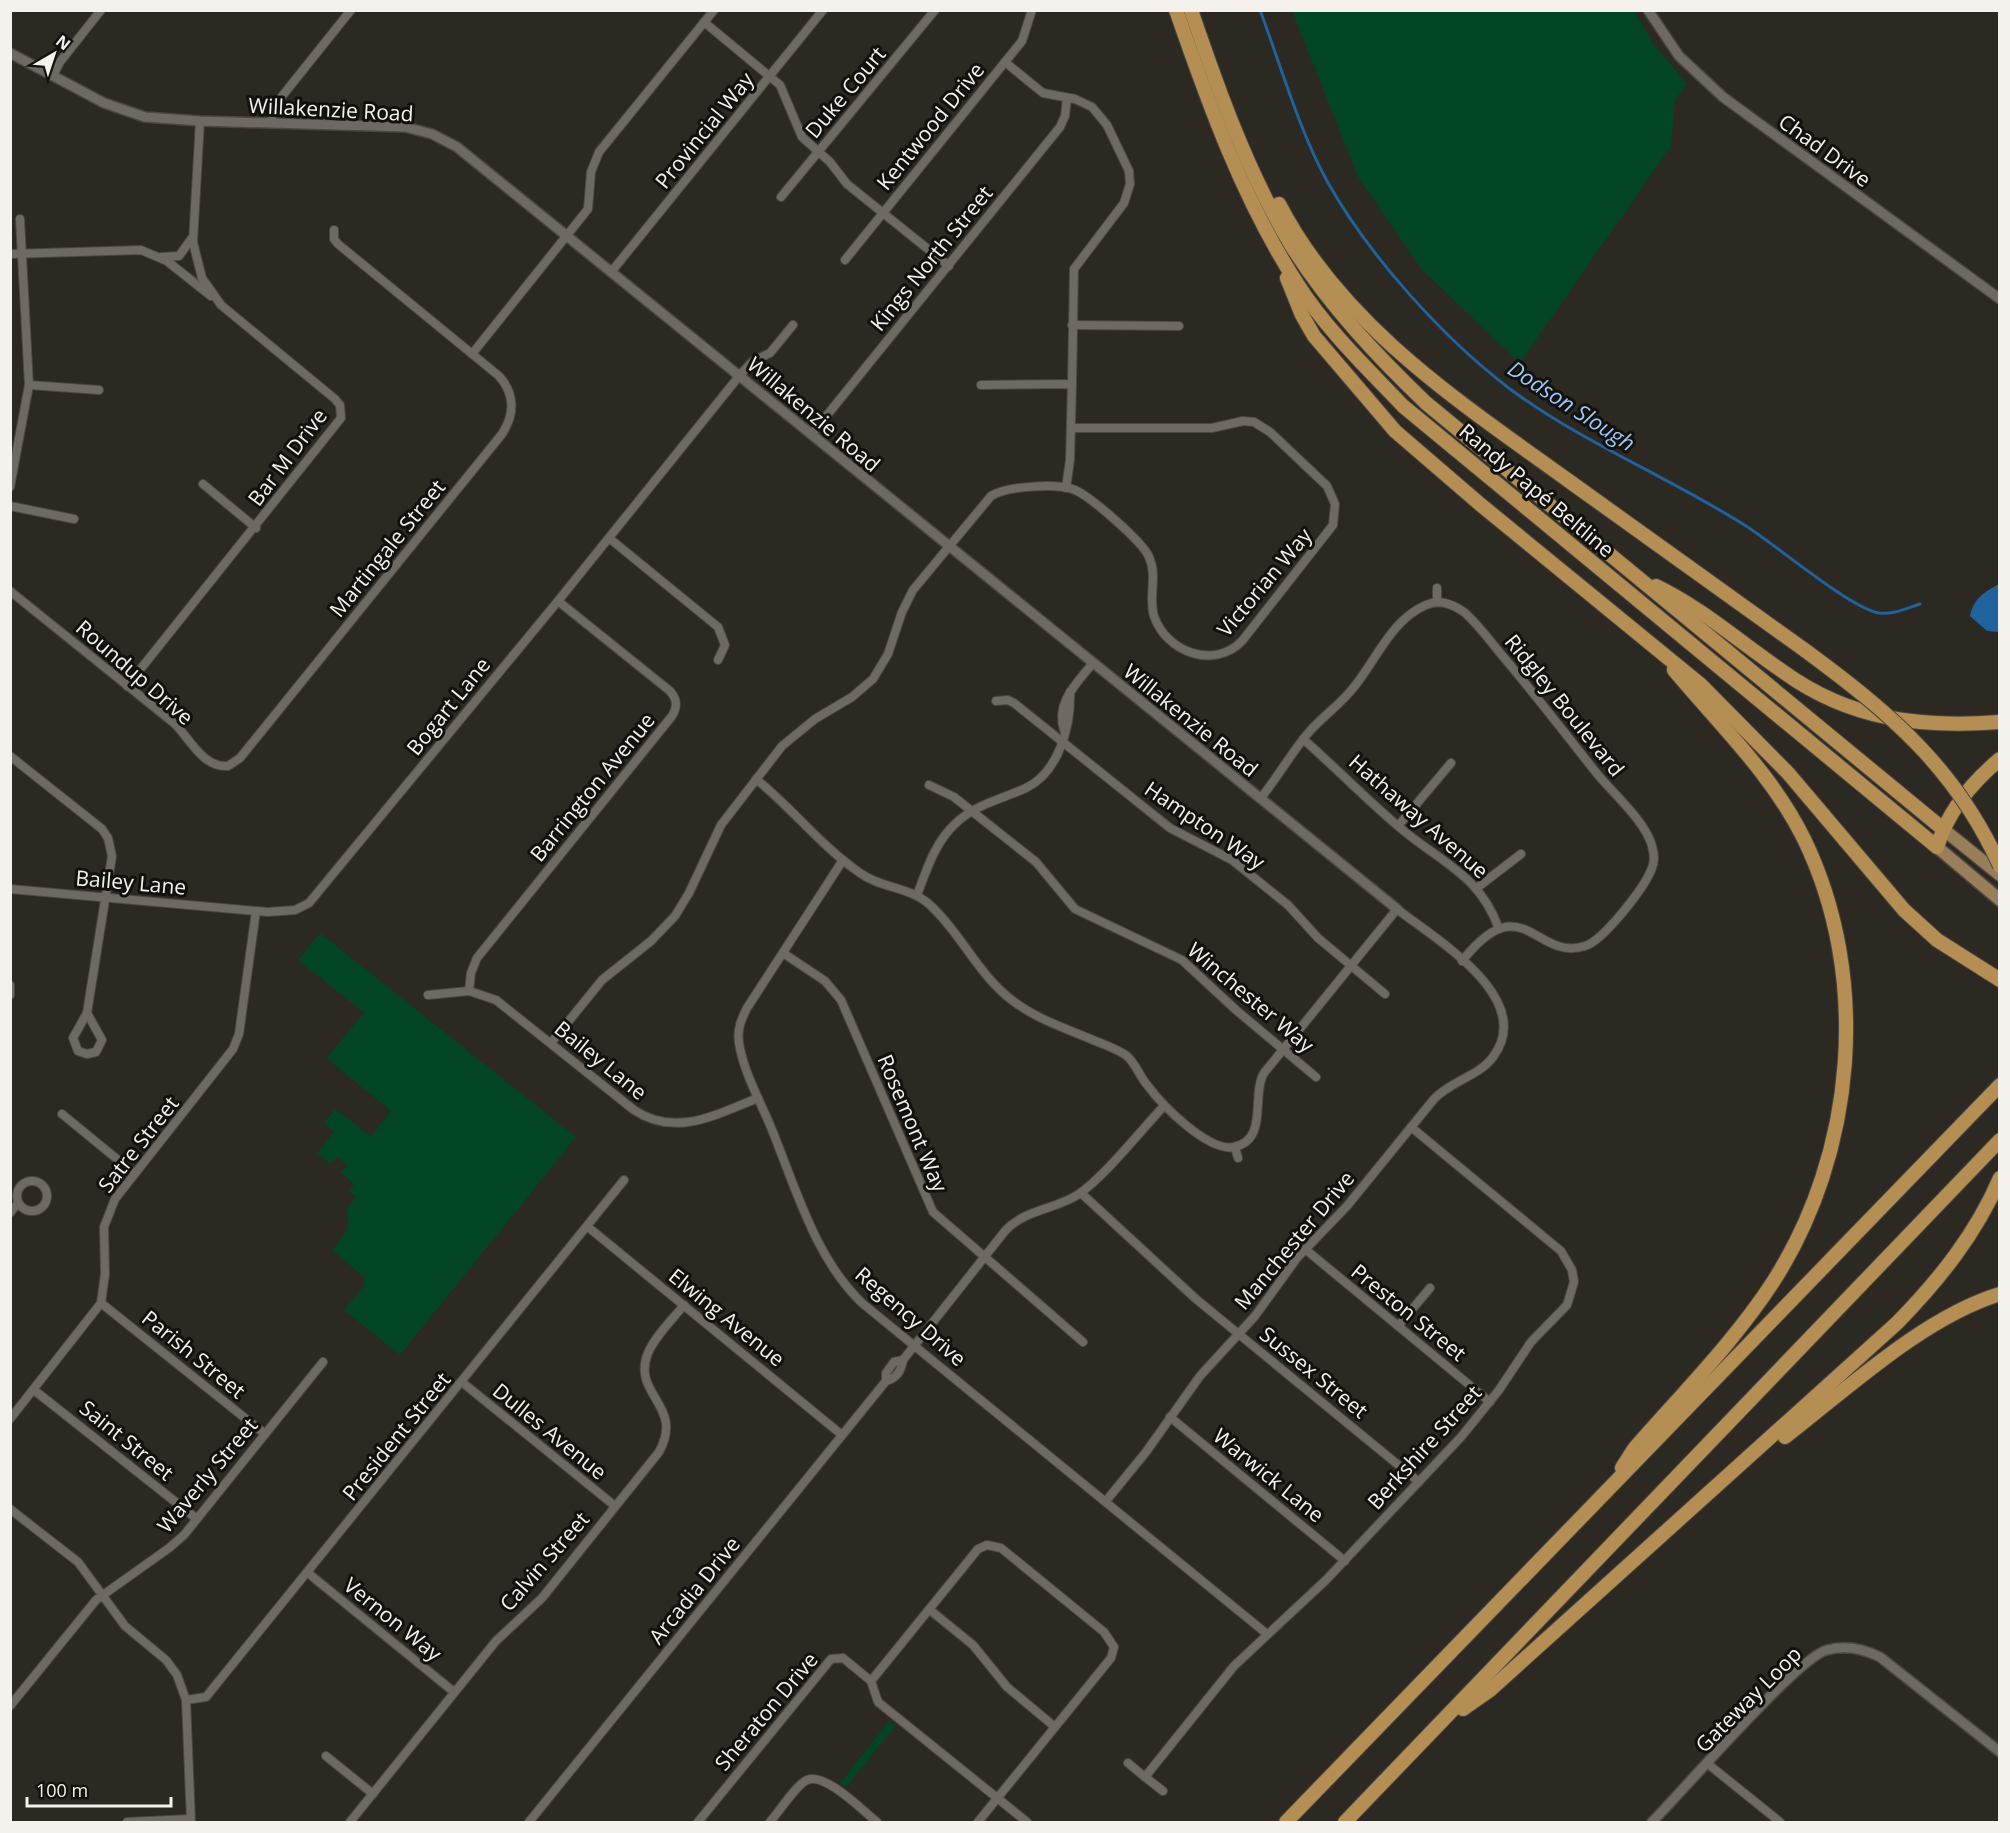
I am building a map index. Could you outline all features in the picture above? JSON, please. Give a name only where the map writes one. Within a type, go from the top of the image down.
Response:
[{"type":"highway","name":"Randy Papé Beltline","points":[[1176,10],[1228,152],[1267,234],[1299,287],[1329,326],[1403,406],[1937,848]]},
{"type":"highway","name":"Randy Papé Beltline","points":[[1192,15],[1225,109],[1273,212],[1294,249],[1349,324],[1426,403],[1943,829]]},
{"type":"highway","points":[[1192,15],[1280,207],[1304,245],[1363,318],[1400,354],[1482,418],[1806,651],[1884,711],[1931,756],[1965,801],[2000,866]]},
{"type":"highway","points":[[1282,259],[1290,289],[1314,336],[1395,431],[1701,685],[1755,737],[1877,880],[1920,925],[1956,953],[2000,980]]},
{"type":"highway","points":[[1638,577],[1677,596],[1787,675],[1824,697],[1865,712],[1911,723],[1952,726],[2000,722]]},
{"type":"highway","points":[[1614,1482],[1634,1449],[1758,1303],[1785,1262],[1806,1220],[1825,1171],[1844,1076],[1846,1030],[1842,970],[1820,877],[1804,838],[1771,785],[1738,742],[1653,646]]},
{"type":"highway","points":[[1937,848],[1943,829],[1971,787],[2000,759]]},
{"type":"highway","points":[[1286,1822],[2000,1085]]},
{"type":"highway","points":[[1345,1822],[2000,1140]]},
{"type":"highway","points":[[1430,1734],[1490,1690],[1866,1352],[1944,1272],[1971,1233],[2000,1178]]},
{"type":"highway","points":[[1741,1466],[1777,1443],[1928,1329],[1971,1305],[2000,1294]]},
{"type":"main road","name":"Randy Papé Beltline","points":[[1943,829],[2000,875]]},
{"type":"main road","name":"Randy Papé Beltline","points":[[1937,848],[2000,900]]},
{"type":"street","points":[[53,76],[60,62],[101,10]]},
{"type":"street","points":[[271,123],[275,105],[351,10]]},
{"type":"street","points":[[472,354],[590,205],[591,172],[599,152],[714,10]]},
{"type":"street","name":"Provincial Way","points":[[612,271],[824,10]]},
{"type":"street","name":"Duke Court","points":[[782,197],[935,10]]},
{"type":"street","name":"Kentwood Drive","points":[[845,260],[1024,38],[1032,10]]},
{"type":"street","name":"Chad Drive","points":[[1648,10],[1679,56],[1723,97],[2000,299]]},
{"type":"street","points":[[704,22],[771,76],[784,90],[799,133],[847,184],[949,266]]},
{"type":"street","name":"Willakenzie Road","points":[[10,52],[104,103],[133,114],[200,121],[392,126],[432,134],[465,153],[1092,664],[1462,961],[1486,983],[1502,1010]]},
{"type":"street","points":[[1005,62],[1039,90],[1086,103],[1101,116],[1125,160],[1130,177],[1124,203],[1074,269],[1071,428],[1066,488]]},
{"type":"street","name":"Kings North Street","points":[[811,435],[1060,127],[1065,116],[1067,98]]},
{"type":"street","name":"Bar M Drive","points":[[128,686],[337,426],[341,410],[332,396],[221,305],[199,269],[194,235],[200,121]]},
{"type":"street","points":[[10,487],[29,385],[20,219]]},
{"type":"street","name":"Martingale Street","points":[[238,760],[508,424],[512,404],[508,388],[499,376],[338,244],[334,239],[334,230]]},
{"type":"street","points":[[10,254],[131,249],[161,257],[179,256],[194,235]]},
{"type":"street","points":[[161,257],[221,305]]},
{"type":"street","name":"Bogart Lane","points":[[316,897],[740,375],[753,361],[768,356],[794,325]]},
{"type":"street","points":[[1072,325],[1179,326]]},
{"type":"street","points":[[981,385],[1072,384]]},
{"type":"street","points":[[29,385],[99,390]]},
{"type":"street","name":"Victorian Way","points":[[551,1043],[602,980],[647,945],[675,916],[693,884],[716,832],[756,779],[795,734],[852,698],[873,679],[888,654],[909,597],[986,501],[997,492],[1016,487],[1066,488],[1082,494],[1142,545],[1154,572],[1152,603],[1157,622],[1178,645],[1192,653],[1206,657],[1227,652],[1242,641],[1328,535],[1335,517],[1333,497],[1327,486],[1270,432],[1254,422],[1244,421],[1212,428],[1071,428]]},
{"type":"street","points":[[202,484],[256,528]]},
{"type":"street","points":[[10,506],[74,519]]},
{"type":"street","points":[[609,538],[718,627],[725,645],[718,660]]},
{"type":"street","points":[[1260,799],[1303,739],[1353,689],[1405,620],[1419,608],[1437,602],[1437,588]]},
{"type":"street","name":"Roundup Drive","points":[[10,591],[177,726],[189,744],[215,765],[228,766],[238,760]]},
{"type":"street","name":"Barrington Avenue","points":[[469,991],[471,973],[477,958],[672,716],[678,700],[670,691],[558,601]]},
{"type":"street","name":"Ridgley Boulevard","points":[[1437,602],[1453,605],[1473,621],[1646,831],[1653,850],[1653,863],[1645,881],[1604,933],[1588,945],[1565,948],[1526,929],[1499,929]]},
{"type":"street","points":[[917,895],[939,843],[950,829],[972,810],[1038,780],[1052,763],[1063,742],[1064,730],[1061,719],[1064,702],[1092,664]]},
{"type":"street","name":"Hampton Way","points":[[996,701],[1005,700],[1014,703],[1170,828],[1232,860],[1288,904],[1315,935],[1385,994]]},
{"type":"street","name":"Hathaway Avenue","points":[[1303,739],[1398,826],[1478,887],[1499,929]]},
{"type":"street","points":[[10,756],[105,833],[112,856],[87,1013],[73,1038],[78,1051],[87,1054],[96,1052],[102,1040],[87,1013]]},
{"type":"street","points":[[1398,826],[1451,763]]},
{"type":"street","points":[[756,779],[790,807],[817,838],[843,860],[868,878],[917,895],[937,912],[1001,991],[1030,1012],[1123,1053],[1164,1106],[1211,1142],[1235,1147]]},
{"type":"street","name":"Winchester Way","points":[[929,785],[950,794],[1041,866],[1075,909],[1182,960],[1316,1077]]},
{"type":"street","points":[[1478,887],[1521,854]]},
{"type":"street","name":"Regency Drive","points":[[843,860],[747,1008],[738,1029],[740,1050],[758,1098],[831,1266],[857,1298],[1267,1634]]},
{"type":"street","name":"Bailey Lane","points":[[10,889],[256,911],[295,910],[316,897]]},
{"type":"street","points":[[1235,1147],[1254,1132],[1257,1124],[1259,1081],[1397,909]]},
{"type":"street","name":"Satre Street","points":[[10,1419],[101,1303],[105,1274],[104,1227],[115,1198],[233,1050],[239,1034],[256,911]]},
{"type":"street","points":[[1462,961],[1481,938],[1499,929]]},
{"type":"street","name":"Rosemont Way","points":[[783,953],[819,977],[841,1000],[928,1205],[944,1224],[1083,1342]]},
{"type":"street","points":[[10,985],[10,995]]},
{"type":"street","name":"Bailey Lane","points":[[428,995],[469,991],[500,1003],[634,1110],[660,1122],[680,1124],[698,1122],[758,1098]]},
{"type":"street","name":"Manchester Drive","points":[[1106,1501],[1200,1376],[1239,1334],[1305,1249],[1347,1206],[1411,1127],[1446,1087],[1479,1069],[1494,1056],[1504,1032],[1502,1010]]},
{"type":"street","name":"Arcadia Drive","points":[[534,1821],[842,1435],[886,1381],[893,1379],[902,1368],[903,1360],[983,1258],[1017,1220],[1081,1193],[1164,1106]]},
{"type":"street","points":[[62,1114],[134,1173]]},
{"type":"street","name":"Berkshire Street","points":[[1145,1777],[1227,1675],[1345,1561],[1419,1482],[1490,1402],[1531,1341],[1570,1300],[1574,1289],[1572,1270],[1565,1256],[1556,1246],[1411,1127]]},
{"type":"street","points":[[1235,1147],[1238,1158]]},
{"type":"street","name":"President Street","points":[[186,1700],[206,1697],[463,1383],[624,1180]]},
{"type":"street","name":"Sussex Street","points":[[1081,1193],[1180,1286],[1419,1482]]},
{"type":"street","points":[[10,1213],[18,1203]]},
{"type":"street","name":"Elwing Avenue","points":[[588,1227],[842,1435]]},
{"type":"street","name":"Preston Street","points":[[1305,1249],[1490,1402]]},
{"type":"street","points":[[1398,1326],[1430,1288]]},
{"type":"street","name":"Parish Street","points":[[101,1303],[265,1434]]},
{"type":"street","name":"Calvin Street","points":[[350,1822],[506,1630],[542,1598],[664,1443],[666,1417],[648,1386],[644,1364],[651,1347],[684,1305]]},
{"type":"street","name":"Waverly Street","points":[[10,1706],[103,1595],[169,1548],[197,1519],[323,1362]]},
{"type":"street","name":"Dulles Avenue","points":[[463,1383],[615,1506]]},
{"type":"street","name":"Saint Street","points":[[34,1390],[197,1519]]},
{"type":"street","name":"Warwick Lane","points":[[1170,1417],[1345,1561]]},
{"type":"street","points":[[10,1509],[78,1562],[125,1626],[173,1669],[186,1700],[190,1821],[127,1822]]},
{"type":"street","points":[[978,1822],[998,1798],[1111,1658],[1114,1647],[1104,1632],[1001,1548],[992,1544],[978,1549],[871,1681],[878,1702],[998,1798],[1027,1822]]},
{"type":"street","name":"Vernon Way","points":[[309,1573],[454,1692]]},
{"type":"street","points":[[930,1610],[973,1645],[1007,1687],[1055,1727]]},
{"type":"street","name":"Gateway Loop","points":[[1652,1822],[1803,1665],[1826,1650],[1865,1649],[1880,1657],[2000,1752]]},
{"type":"street","name":"Sheraton Drive","points":[[698,1822],[831,1659],[843,1658],[871,1681]]},
{"type":"street","points":[[326,1756],[373,1794]]},
{"type":"street","points":[[1128,1763],[1163,1791]]},
{"type":"street","points":[[1708,1764],[1780,1822]]},
{"type":"street","points":[[770,1822],[803,1783],[813,1778],[826,1781],[877,1822]]},
{"type":"green space","points":[[1292,11],[1634,11],[1654,45],[1687,84],[1675,100],[1671,146],[1520,363],[1422,270],[1358,177]]},
{"type":"green space","points":[[320,933],[576,1137],[400,1355],[344,1310],[363,1287],[364,1277],[332,1250],[345,1231],[348,1221],[346,1210],[356,1197],[349,1191],[354,1184],[341,1173],[347,1165],[337,1157],[330,1164],[317,1153],[334,1132],[324,1123],[335,1109],[371,1136],[391,1111],[326,1058],[364,1013],[298,960]]},
{"type":"green space","points":[[889,1721],[895,1726],[846,1787],[840,1783]]},
{"type":"water","points":[[1999,584],[1999,632],[1987,631],[1970,616],[1971,610],[1980,597]]},
{"type":"waterway","name":"Dodson Slough","points":[[1260,10],[1299,119],[1317,161],[1344,209],[1385,266],[1409,294],[1484,368],[1510,389],[1567,426],[1746,526],[1813,575],[1866,609],[1889,613],[1920,604]]}]
